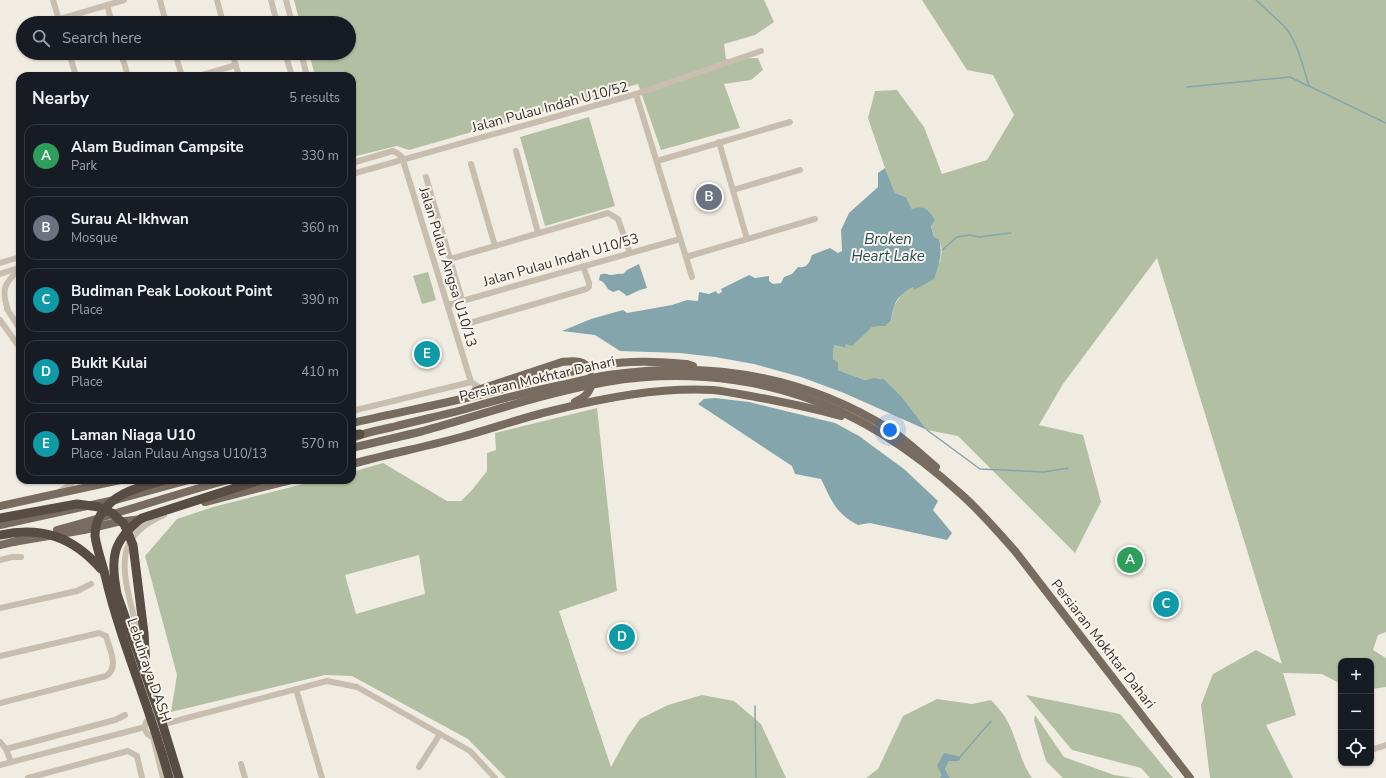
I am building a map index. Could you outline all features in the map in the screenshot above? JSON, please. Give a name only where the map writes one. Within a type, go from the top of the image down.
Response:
[{"type":"highway","name":"Lebuhraya DASH","points":[[150,484],[119,496],[111,503],[100,516],[95,535],[100,560],[118,622],[160,745],[169,778]]},
{"type":"highway","name":"Lebuhraya DASH","points":[[180,778],[160,716],[126,622],[115,582],[113,559],[119,542],[135,523],[142,518],[248,484]]},
{"type":"highway","points":[[0,518],[77,504],[99,507],[112,513],[124,524],[133,545],[144,633],[146,677]]},
{"type":"highway","points":[[0,535],[35,532],[60,538],[79,547],[104,571]]},
{"type":"main road","points":[[430,405],[562,362],[574,360],[588,366],[592,376],[592,384],[589,392],[582,399],[576,402],[550,411]]},
{"type":"main road","points":[[356,422],[449,402],[540,379],[605,365],[625,362],[667,363],[687,364],[703,369]]},
{"type":"main road","name":"Persiaran Mokhtar Dahari","points":[[356,436],[444,415],[515,395],[614,374],[656,370],[703,369],[755,376],[780,382],[829,398],[866,416],[892,431],[969,495],[982,509],[993,526]]},
{"type":"main road","name":"Persiaran Mokhtar Dahari","points":[[356,447],[423,430],[543,396],[606,382],[646,377],[719,378],[764,386],[801,395],[833,408],[876,430],[936,473],[962,495],[993,526],[1019,557],[1190,778]]},
{"type":"main road","points":[[356,463],[462,437],[550,411],[626,396],[674,391],[713,390],[737,393],[830,413],[861,422]]},
{"type":"main road","points":[[0,506],[101,484]]},
{"type":"main road","points":[[0,525],[112,500],[173,484]]},
{"type":"main road","points":[[13,542],[49,531],[81,524],[212,484]]},
{"type":"main road","points":[[0,545],[84,530],[117,522],[142,519],[276,484]]},
{"type":"street","points":[[52,0],[58,16]]},
{"type":"street","points":[[75,16],[124,0]]},
{"type":"street","points":[[160,0],[164,16]]},
{"type":"street","points":[[217,0],[222,16]]},
{"type":"street","points":[[271,0],[275,16]]},
{"type":"street","points":[[286,0],[290,16]]},
{"type":"street","points":[[107,5],[110,16]]},
{"type":"street","points":[[636,94],[761,52]]},
{"type":"street","points":[[72,60],[75,72]]},
{"type":"street","points":[[123,60],[127,72]]},
{"type":"street","points":[[177,60],[181,72]]},
{"type":"street","points":[[234,60],[238,72]]},
{"type":"street","points":[[287,60],[291,72]]},
{"type":"street","points":[[303,60],[306,72]]},
{"type":"street","points":[[212,72],[236,65]]},
{"type":"street","name":"Jalan Pulau Indah U10/52","points":[[356,173],[636,94],[692,277]]},
{"type":"street","points":[[657,161],[790,122]]},
{"type":"street","points":[[719,142],[747,239]]},
{"type":"street","points":[[356,162],[393,151],[403,160]]},
{"type":"street","points":[[516,151],[538,233]]},
{"type":"street","name":"Jalan Pulau Angsa U10/13","points":[[403,160],[471,382]]},
{"type":"street","points":[[471,164],[495,246]]},
{"type":"street","points":[[733,190],[800,170]]},
{"type":"street","points":[[426,177],[462,300]]},
{"type":"street","points":[[450,259],[608,213],[618,219],[630,253]]},
{"type":"street","points":[[686,257],[815,219]]},
{"type":"street","name":"Jalan Pulau Indah U10/53","points":[[448,305],[680,239]]},
{"type":"street","points":[[1,262],[16,258]]},
{"type":"street","points":[[466,324],[586,289],[589,287],[589,284],[583,266]]},
{"type":"street","points":[[0,274],[16,269]]},
{"type":"street","points":[[8,310],[3,295],[6,285],[16,272]]},
{"type":"street","points":[[0,299],[16,323]]},
{"type":"street","points":[[0,320],[16,342]]},
{"type":"street","points":[[356,411],[471,382],[482,389]]},
{"type":"street","points":[[58,493],[71,484]]},
{"type":"street","points":[[173,511],[155,519],[142,527],[135,534],[128,546],[124,566],[125,579],[158,718],[164,724],[162,734],[173,778]]},
{"type":"street","points":[[13,542],[63,538],[74,542],[91,555],[101,570],[114,597],[149,719]]},
{"type":"street","points":[[0,560],[12,557],[21,557]]},
{"type":"street","points":[[0,608],[77,591],[91,584]]},
{"type":"street","points":[[0,656],[99,633],[106,636],[113,664],[110,674],[106,676],[0,703]]},
{"type":"street","points":[[164,724],[327,681],[357,687],[440,734],[470,752],[495,778]]},
{"type":"street","points":[[296,689],[322,778]]},
{"type":"street","points":[[7,751],[115,720],[125,715]]},
{"type":"street","points":[[158,718],[155,717],[149,719],[145,727],[147,733],[153,736],[159,736],[162,734]]},
{"type":"street","points":[[0,765],[145,727]]},
{"type":"street","points":[[419,766],[440,734]]},
{"type":"street","points":[[153,736],[163,778]]},
{"type":"street","points":[[0,742],[7,751],[11,762]]},
{"type":"street","points":[[1374,749],[1386,745]]},
{"type":"street","points":[[28,778],[128,751],[137,756],[142,778]]},
{"type":"street","points":[[241,764],[245,778]]},
{"type":"green space","points":[[294,0],[764,0],[774,22],[755,35],[724,44],[726,59],[758,58],[763,70],[751,80],[724,84],[740,128],[661,150],[638,84],[409,150],[397,146],[356,156],[356,72],[314,72],[311,60],[356,60],[356,16],[298,16]]},
{"type":"green space","points":[[922,0],[1386,0],[1386,632],[1378,635],[1373,650],[1386,658],[1386,687],[1374,689],[1374,658],[1338,658],[1338,682],[1322,674],[1283,673],[1296,715],[1266,725],[1293,778],[1210,778],[1201,705],[1213,674],[1256,650],[1282,664],[1157,258],[1063,384],[1039,425],[1083,435],[1101,502],[1075,553],[958,436],[927,430],[902,397],[884,379],[874,378],[865,380],[838,370],[833,359],[834,345],[844,348],[846,344],[872,327],[885,326],[891,321],[894,306],[902,294],[913,287],[914,289],[940,262],[942,250],[939,239],[934,237],[931,225],[935,220],[912,209],[906,197],[895,193],[868,118],[875,91],[897,90],[924,127],[942,174],[987,160],[1014,115],[993,75],[967,70]]},
{"type":"green space","points":[[589,117],[615,206],[545,226],[520,137]]},
{"type":"green space","points":[[428,272],[436,300],[422,304],[413,276]]},
{"type":"green space","points":[[597,408],[617,591],[559,611],[611,767],[628,736],[640,719],[668,705],[702,695],[734,701],[761,724],[786,778],[506,778],[468,739],[352,676],[325,675],[171,712],[177,675],[145,556],[177,519],[213,507],[303,484],[356,484],[356,471],[383,463],[447,501],[461,501],[487,471],[487,453],[496,450],[495,433]],"holes":[[[419,555],[425,594],[356,614],[345,575]]]},
{"type":"green space","points":[[1026,695],[1120,714],[1173,778],[1150,778],[1141,768],[1072,750]]},
{"type":"green space","points":[[937,699],[972,704],[991,700],[1009,724],[1024,764],[1032,778],[950,778],[945,769],[949,761],[944,753],[940,778],[866,778],[878,769],[903,716]]},
{"type":"green space","points":[[1035,715],[1064,757],[1114,775],[1134,778],[1063,778],[1046,761],[1034,720]]},
{"type":"water","name":"Broken Heart Lake","points":[[885,168],[895,193],[906,197],[912,209],[926,209],[935,220],[931,226],[934,237],[939,239],[941,250],[939,264],[934,279],[914,290],[913,287],[899,297],[893,309],[891,321],[885,326],[872,327],[852,346],[846,344],[845,348],[834,345],[833,359],[838,363],[838,370],[865,380],[874,378],[884,379],[902,397],[927,430],[844,393],[801,377],[754,364],[680,353],[620,351],[595,335],[562,331],[591,319],[623,310],[627,313],[672,305],[687,300],[698,301],[699,292],[709,294],[716,291],[718,294],[722,292],[721,289],[749,275],[755,278],[769,276],[769,281],[773,284],[781,283],[784,277],[792,274],[798,267],[804,267],[807,265],[812,255],[830,248],[838,253],[842,251],[841,230],[849,213],[878,187],[878,173]]},
{"type":"water","points":[[639,264],[647,288],[627,296],[619,290],[613,292],[599,280],[601,274],[623,274],[627,270]]},
{"type":"water","points":[[715,398],[749,402],[835,423],[859,436],[904,469],[938,501],[933,510],[952,533],[947,540],[870,523],[858,525],[839,511],[831,500],[821,479],[795,474],[792,466],[698,404],[704,399]]},
{"type":"water","points":[[944,753],[961,757],[959,761],[949,761],[945,769],[950,778],[940,778],[941,774],[937,766]]},
{"type":"waterway","points":[[1256,0],[1289,32],[1300,55],[1309,86],[1386,123]]},
{"type":"waterway","points":[[1187,87],[1290,77],[1308,86]]},
{"type":"waterway","points":[[942,250],[957,237],[970,235],[979,237],[1011,233]]},
{"type":"waterway","points":[[927,430],[980,469],[1044,472],[1068,468]]},
{"type":"waterway","points":[[755,706],[756,778]]},
{"type":"waterway","points":[[960,757],[991,721]]},
{"type":"place","name":"Surau Al-Ikhwan","points":[[709,197]]},
{"type":"place","name":"Laman Niaga U10","points":[[427,354]]},
{"type":"place","name":"Alam Budiman Campsite","points":[[1130,560]]},
{"type":"place","name":"Budiman Peak Lookout Point","points":[[1166,604]]},
{"type":"place","name":"Bukit Kulai","points":[[622,637]]}]
